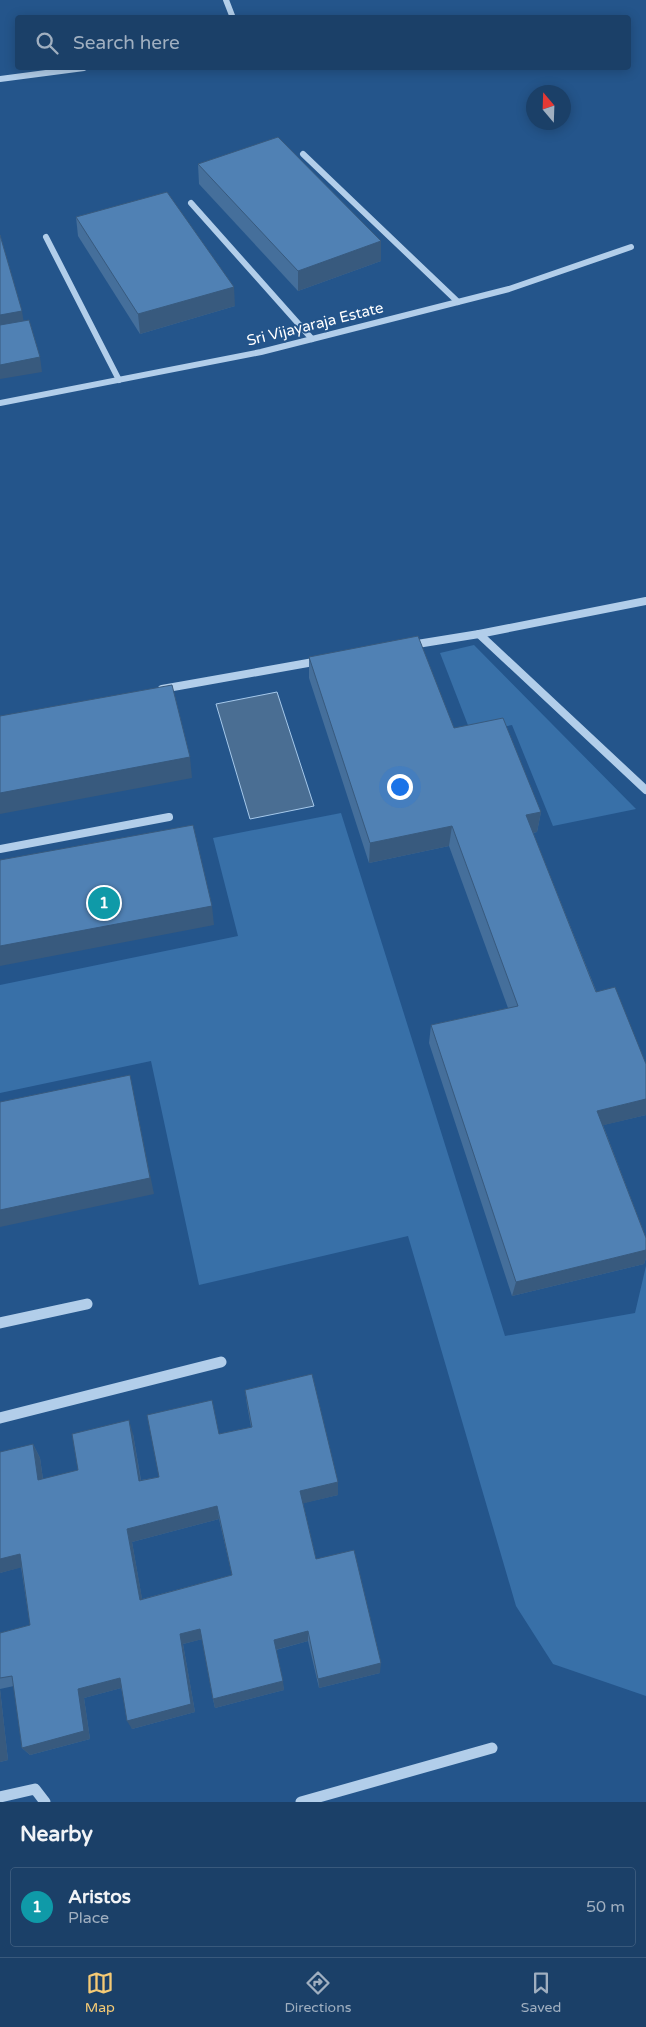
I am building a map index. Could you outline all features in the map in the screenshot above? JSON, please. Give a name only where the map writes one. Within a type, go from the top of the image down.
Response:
[{"type":"street","points":[[226,0],[232,15]]},
{"type":"street","points":[[0,79],[69,70]]},
{"type":"street","points":[[303,154],[458,302]]},
{"type":"street","points":[[191,203],[312,339]]},
{"type":"street","points":[[46,237],[119,380]]},
{"type":"street","name":"Sri Vijayaraja Estate","points":[[0,402],[261,352],[509,289],[631,248]]},
{"type":"street","points":[[401,647],[646,602]]},
{"type":"street","points":[[478,634],[646,790]]},
{"type":"street","points":[[152,691],[324,660]]},
{"type":"street","points":[[0,849],[169,817]]},
{"type":"street","points":[[0,1323],[87,1304]]},
{"type":"street","points":[[0,1418],[221,1362]]},
{"type":"street","points":[[301,1802],[492,1748]]},
{"type":"street","points":[[0,1797],[35,1789],[45,1802]]},
{"type":"shaded area","points":[[474,645],[636,809],[553,826],[512,725],[471,733],[440,653]]},
{"type":"shaded area","points":[[277,692],[314,806],[250,819],[216,704]]},
{"type":"shaded area","points":[[341,813],[505,1336],[635,1313],[646,1266],[646,1696],[553,1664],[516,1606],[408,1236],[199,1285],[151,1061],[0,1093],[0,985],[238,936],[213,838]]},
{"type":"building","points":[[278,137],[381,241],[298,271],[198,164]]},
{"type":"building","points":[[167,192],[234,287],[138,314],[76,217]]},
{"type":"building","points":[[0,235],[22,311],[0,315]]},
{"type":"building","points":[[29,320],[40,357],[0,365],[0,325]]},
{"type":"building","points":[[418,636],[454,728],[503,718],[541,812],[526,815],[596,992],[615,987],[646,1064],[646,1099],[597,1111],[646,1238],[646,1250],[516,1282],[431,1025],[518,1006],[452,826],[370,843],[309,657]]},
{"type":"building","points":[[172,685],[190,757],[0,793],[0,716]]},
{"type":"building","points":[[193,825],[212,906],[0,946],[0,860]]},
{"type":"building","points":[[130,1075],[150,1178],[0,1210],[0,1102]]},
{"type":"building","points":[[312,1374],[338,1482],[300,1491],[316,1559],[354,1550],[381,1663],[318,1679],[308,1631],[274,1640],[283,1681],[213,1699],[200,1629],[180,1634],[191,1704],[127,1721],[120,1678],[78,1689],[84,1731],[22,1748],[12,1676],[0,1678],[0,1633],[30,1625],[20,1554],[0,1559],[0,1452],[33,1444],[38,1480],[78,1470],[72,1434],[129,1420],[139,1481],[159,1477],[147,1415],[212,1400],[219,1434],[252,1427],[245,1390]],"holes":[[[217,1506],[232,1575],[140,1600],[127,1529]]]},
{"type":"place","name":"Aristos","points":[[104,903]]}]
